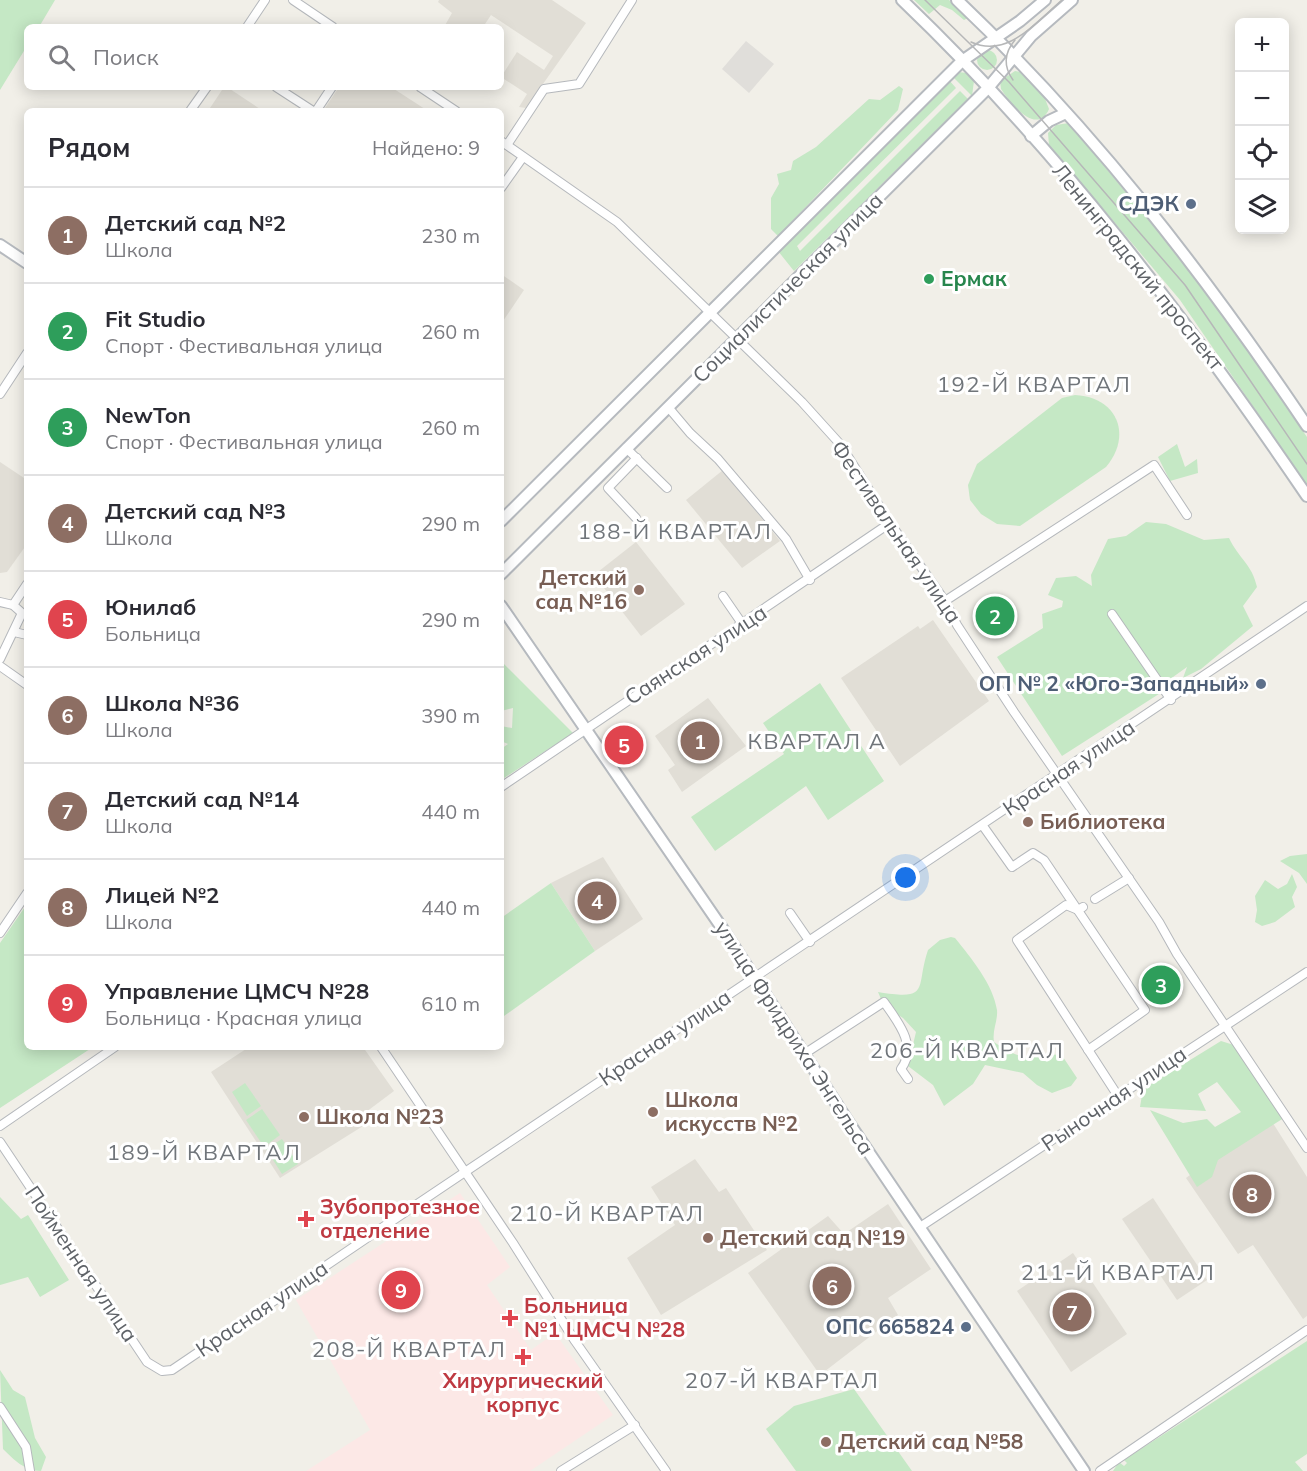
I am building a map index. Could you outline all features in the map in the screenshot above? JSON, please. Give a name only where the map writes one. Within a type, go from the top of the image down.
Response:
[{"type":"street","points":[[249,24],[265,0]]},
{"type":"street","points":[[293,0],[329,24]]},
{"type":"street","points":[[504,143],[544,89],[579,84],[632,0]]},
{"type":"street","name":"Ленинградский проспект","points":[[902,0],[988,88],[1097,209],[1161,290],[1240,397],[1307,496]]},
{"type":"street","name":"Ленинградский проспект","points":[[957,0],[1015,55],[1153,213],[1226,307],[1307,426]]},
{"type":"street","name":"Социалистическая улица","points":[[504,517],[962,61],[1045,0]]},
{"type":"street","name":"Социалистическая улица","points":[[504,571],[988,88],[1031,36],[1072,0]]},
{"type":"street","points":[[192,108],[205,90]]},
{"type":"street","points":[[281,90],[310,108]]},
{"type":"street","points":[[317,108],[330,90]]},
{"type":"street","points":[[424,90],[452,108]]},
{"type":"street","points":[[1031,136],[1049,121],[1066,113]]},
{"type":"street","name":"Фестивальная улица","points":[[504,143],[617,222],[802,402],[840,444],[890,523],[945,601],[957,625],[1014,712],[1129,878],[1307,1148]]},
{"type":"street","points":[[504,184],[523,157]]},
{"type":"street","points":[[0,245],[24,261]]},
{"type":"street","points":[[0,394],[24,358]]},
{"type":"street","points":[[669,407],[690,433],[718,459],[786,539],[810,580]]},
{"type":"street","points":[[626,448],[667,488]]},
{"type":"street","points":[[636,518],[608,488],[637,458]]},
{"type":"street","points":[[945,601],[1154,465],[1187,515]]},
{"type":"street","name":"Саянская улица","points":[[504,785],[810,580],[890,523]]},
{"type":"street","points":[[13,605],[24,588]]},
{"type":"street","points":[[723,596],[743,625]]},
{"type":"street","points":[[0,602],[13,605],[22,613],[0,659]]},
{"type":"street","name":"Красная улица","points":[[172,1370],[1171,700],[1307,606]]},
{"type":"street","name":"улица Фридриха Энгельса","points":[[504,610],[755,978],[1084,1471]]},
{"type":"street","points":[[1112,614],[1171,700]]},
{"type":"street","points":[[14,632],[24,634]]},
{"type":"street","points":[[0,666],[24,683]]},
{"type":"street","points":[[983,826],[1012,867],[1034,853],[1044,860],[1081,909],[1145,1010],[1088,1050]]},
{"type":"street","points":[[1095,899],[1129,878]]},
{"type":"street","points":[[0,933],[24,897]]},
{"type":"street","points":[[1081,909],[1066,905],[1017,940],[1118,1096]]},
{"type":"street","points":[[790,914],[810,942]]},
{"type":"street","name":"Рыночная улица","points":[[920,1227],[1307,972]]},
{"type":"street","points":[[804,1054],[884,1002],[906,1035],[906,1062],[901,1069],[908,1079]]},
{"type":"street","points":[[0,1126],[111,1050]]},
{"type":"street","points":[[384,1050],[575,1341],[666,1471]]},
{"type":"street","name":"Пойменная улица","points":[[0,1142],[147,1362],[162,1371],[172,1370]]},
{"type":"street","points":[[1100,1471],[1307,1330]]},
{"type":"street","points":[[0,1407],[26,1447],[30,1471]]},
{"type":"street","points":[[561,1471],[634,1425]]},
{"type":"shaded area","points":[[439,0],[552,0],[586,23],[526,108],[519,107],[527,94],[504,79],[504,72],[517,52],[544,70],[553,56],[491,15],[485,24],[446,24],[452,13],[438,2]]},
{"type":"shaded area","points":[[746,41],[774,64],[749,93],[722,69]]},
{"type":"shaded area","points":[[222,90],[232,90],[258,108],[210,108]]},
{"type":"shaded area","points":[[337,90],[396,90],[423,108],[325,108]]},
{"type":"shaded area","points":[[504,276],[524,290],[504,320]]},
{"type":"shaded area","points":[[0,462],[24,478],[24,548],[7,572],[0,573]]},
{"type":"shaded area","points":[[723,470],[780,541],[742,568],[686,500]]},
{"type":"shaded area","name":"Детский сад №16","points":[[636,542],[685,604],[641,636],[594,575]]},
{"type":"shaded area","points":[[933,620],[989,701],[900,766],[841,678],[918,626],[920,629]]},
{"type":"shaded area","points":[[708,698],[746,746],[682,792],[668,770],[675,765],[655,736]]},
{"type":"shaded area","points":[[603,857],[643,919],[595,951],[551,883]]},
{"type":"shaded area","name":"Школа №23","points":[[244,1050],[365,1050],[394,1091],[366,1112],[371,1121],[280,1178],[211,1072]]},
{"type":"shaded area","points":[[1262,1106],[1307,1177],[1307,1316],[1303,1319],[1253,1245],[1238,1254],[1186,1178],[1206,1163]]},
{"type":"shaded area","name":"Детский сад №19","points":[[695,1159],[719,1192],[726,1188],[767,1250],[661,1315],[627,1258],[675,1225],[651,1187]]},
{"type":"shaded area","points":[[460,1193],[510,1267],[487,1285],[531,1350],[555,1333],[613,1415],[530,1471],[306,1471],[370,1430],[296,1300]]},
{"type":"shaded area","points":[[1153,1198],[1207,1280],[1177,1300],[1122,1219]]},
{"type":"shaded area","points":[[888,1204],[931,1269],[888,1298],[898,1315],[820,1375],[748,1273],[828,1216],[844,1234]]},
{"type":"shaded area","points":[[1073,1253],[1127,1334],[1071,1372],[1017,1291]]},
{"type":"green space","points":[[0,0],[55,0],[41,24],[24,24],[24,51],[0,90]]},
{"type":"green space","points":[[914,0],[949,0],[968,18],[964,20],[952,10],[940,5],[929,14]]},
{"type":"green space","points":[[983,50],[991,50],[997,56],[997,64],[991,70],[983,70],[977,64],[977,56]]},
{"type":"green space","points":[[1015,71],[1021,72],[1044,96],[1049,109],[1044,117],[1038,120],[1024,114],[1010,102],[1001,89],[1000,81]]},
{"type":"green space","points":[[958,72],[967,73],[974,81],[972,96],[952,76]]},
{"type":"green space","points":[[948,79],[956,88],[797,246],[800,251],[960,91],[968,99],[794,271],[778,251]]},
{"type":"green space","points":[[899,86],[903,89],[898,110],[778,236],[771,229],[771,198],[779,184],[777,174],[791,170],[793,161],[816,147],[869,99],[880,100]]},
{"type":"green space","points":[[1069,123],[1202,285],[1307,437],[1307,485],[1180,300],[1049,145],[1048,133],[1056,125]]},
{"type":"green space","points":[[1075,395],[1089,397],[1101,403],[1110,410],[1116,420],[1119,431],[1118,443],[1106,467],[1020,526],[997,524],[981,514],[970,500],[968,485],[977,464],[1062,398]]},
{"type":"green space","points":[[1177,444],[1185,467],[1197,459],[1198,473],[1170,481],[1158,457]]},
{"type":"green space","points":[[1146,522],[1166,524],[1204,540],[1229,538],[1255,579],[1257,587],[1243,606],[1253,626],[1201,669],[1183,678],[1187,667],[1159,687],[1162,692],[1062,756],[997,657],[1043,628],[1042,614],[1062,607],[1063,601],[1048,595],[1056,578],[1076,576],[1092,586],[1091,575],[1108,539],[1126,536]]},
{"type":"green space","points":[[504,664],[573,733],[504,778],[504,747],[508,744],[504,742],[504,727],[512,728],[513,708],[504,710]]},
{"type":"green space","points":[[820,683],[884,781],[828,820],[806,786],[715,851],[691,817],[784,754],[763,723]]},
{"type":"green space","points":[[1307,854],[1307,884],[1299,873],[1280,861],[1290,856]]},
{"type":"green space","points":[[1292,874],[1297,887],[1292,897],[1295,907],[1275,922],[1262,926],[1255,922],[1257,910],[1255,896],[1265,880],[1278,889],[1287,884]]},
{"type":"green space","points":[[551,883],[595,951],[504,1016],[504,916]]},
{"type":"green space","points":[[24,908],[24,1050],[88,1050],[0,1108],[0,943]]},
{"type":"green space","points":[[955,938],[974,963],[995,1000],[997,1018],[994,1042],[1019,1056],[1041,1057],[1061,1054],[1077,1078],[1071,1086],[1052,1093],[1037,1085],[1023,1073],[985,1065],[973,1084],[944,1106],[933,1085],[908,1066],[916,1032],[903,1018],[884,1006],[878,992],[907,995],[914,993],[921,982],[928,950],[940,940]]},
{"type":"green space","points":[[1221,1041],[1237,1046],[1287,1116],[1218,1160],[1212,1177],[1197,1187],[1150,1110],[1183,1123],[1207,1119],[1215,1127],[1241,1112],[1217,1082],[1198,1094],[1206,1111],[1140,1107],[1143,1089]]},
{"type":"green space","points":[[245,1083],[261,1106],[247,1116],[232,1092]]},
{"type":"green space","points":[[262,1109],[280,1135],[264,1147],[246,1120]]},
{"type":"green space","points":[[282,1139],[298,1164],[282,1174],[266,1149]]},
{"type":"green space","points":[[0,1197],[21,1219],[28,1215],[69,1280],[40,1297],[28,1277],[0,1285]]},
{"type":"green space","points":[[1307,1341],[1307,1454],[1295,1462],[1303,1471],[1113,1471],[1119,1462],[1124,1466],[1127,1463],[1124,1460]]},
{"type":"green space","points":[[0,1370],[13,1390],[25,1397],[35,1438],[46,1457],[41,1471],[25,1467],[3,1449]]},
{"type":"green space","points":[[854,1389],[912,1471],[796,1471],[766,1429],[794,1406]]},
{"type":"tram line","points":[[925,0],[1009,82],[1185,285],[1307,464]]},
{"type":"tram line","points":[[971,42],[984,46],[997,46],[1009,42],[1021,36],[1062,0]]},
{"type":"tram line","points":[[1013,80],[1006,60],[1015,40]]},
{"type":"place","name":"СДЭК","points":[[1191,204]]},
{"type":"place","name":"Ермак","points":[[929,279]]},
{"type":"place","name":"Детский сад №16","points":[[639,590]]},
{"type":"place","name":"Fit Studio","points":[[995,616]]},
{"type":"place","name":"ОП № 2 «Юго-Западный»","points":[[1261,684]]},
{"type":"place","name":"Детский сад №2","points":[[700,741]]},
{"type":"place","name":"Юнилаб","points":[[624,745]]},
{"type":"place","name":"Библиотека","points":[[1028,822]]},
{"type":"place","name":"Детский сад №3","points":[[597,901]]},
{"type":"place","name":"NewTon","points":[[1161,985]]},
{"type":"place","name":"Школа искусств №2","points":[[653,1112]]},
{"type":"place","name":"Школа №23","points":[[304,1117]]},
{"type":"place","name":"Лицей №2","points":[[1252,1194]]},
{"type":"place","name":"Зубопротезное отделение","points":[[306,1219]]},
{"type":"place","name":"Детский сад №19","points":[[708,1238]]},
{"type":"place","name":"Школа №36","points":[[832,1286]]},
{"type":"place","name":"Управление ЦМСЧ №28","points":[[401,1290]]},
{"type":"place","name":"Детский сад №14","points":[[1072,1312]]},
{"type":"place","name":"Больница №1 ЦМСЧ №28","points":[[510,1318]]},
{"type":"place","name":"ОПС 665824","points":[[966,1327]]},
{"type":"place","name":"Хирургический корпус","points":[[523,1357]]},
{"type":"place","name":"Детский сад №58","points":[[826,1442]]},
{"type":"district","name":"192-Й КВАРТАЛ","points":[[1034,384]]},
{"type":"district","name":"188-Й КВАРТАЛ","points":[[675,531]]},
{"type":"district","name":"КВАРТАЛ А","points":[[817,741]]},
{"type":"district","name":"206-Й КВАРТАЛ","points":[[967,1050]]},
{"type":"district","name":"189-Й КВАРТАЛ","points":[[204,1152]]},
{"type":"district","name":"210-Й КВАРТАЛ","points":[[607,1213]]},
{"type":"district","name":"211-Й КВАРТАЛ","points":[[1118,1272]]},
{"type":"district","name":"208-Й КВАРТАЛ","points":[[409,1349]]},
{"type":"district","name":"207-Й КВАРТАЛ","points":[[782,1380]]}]
